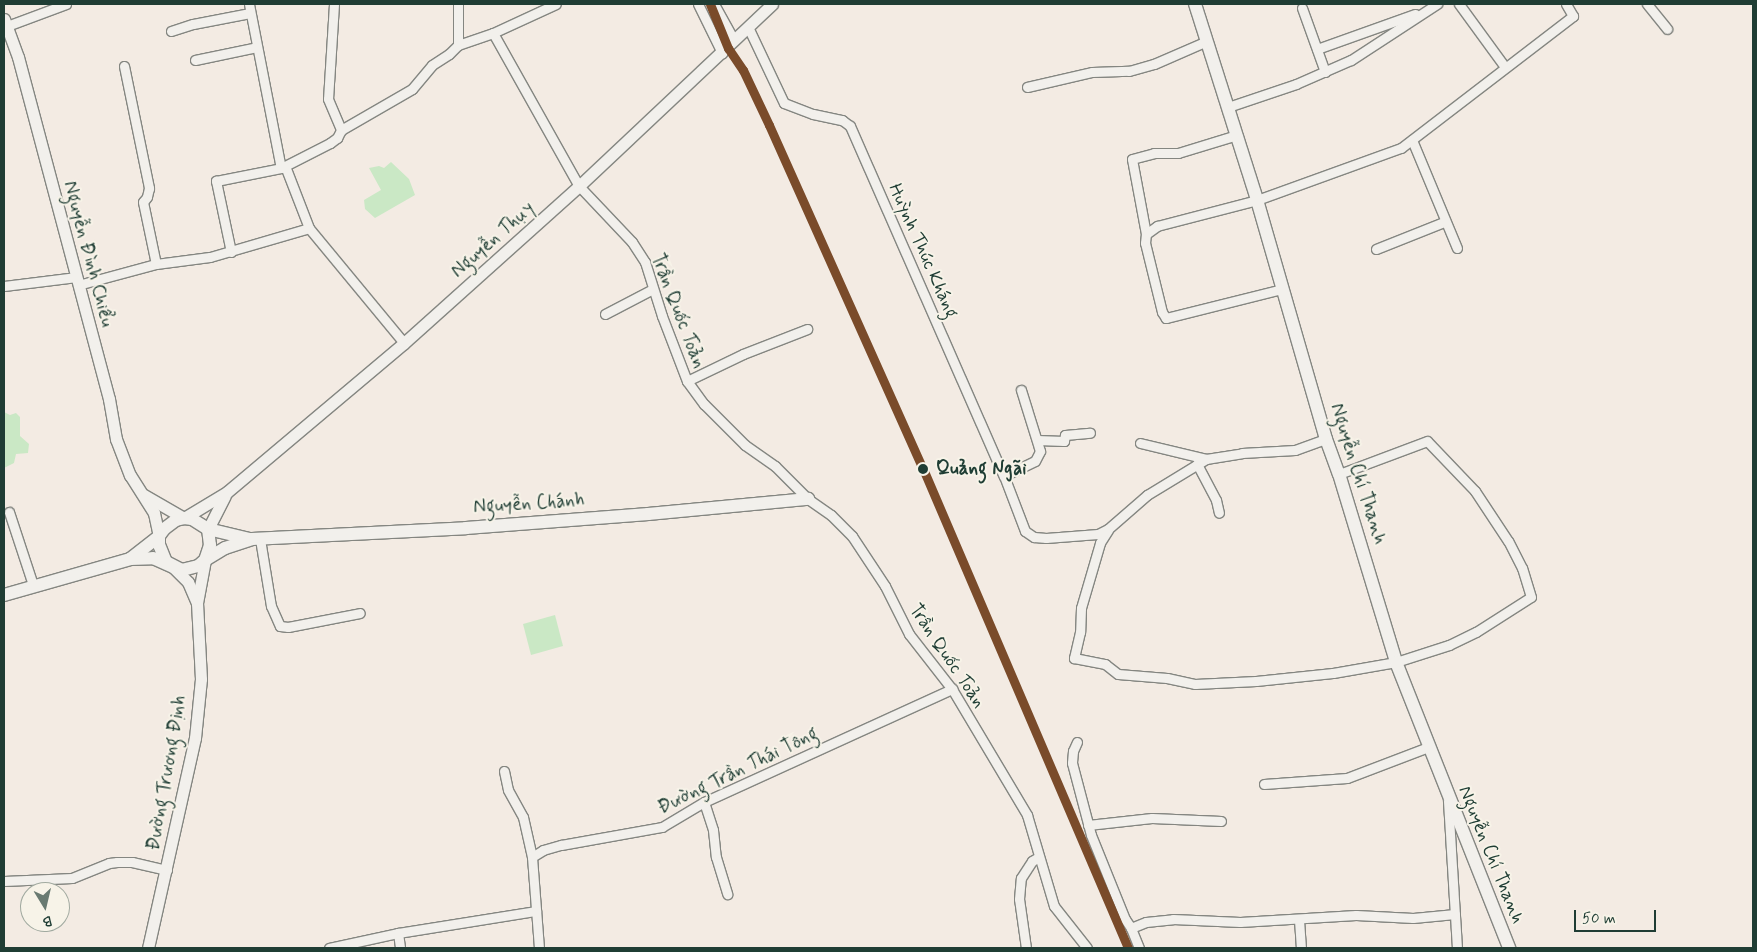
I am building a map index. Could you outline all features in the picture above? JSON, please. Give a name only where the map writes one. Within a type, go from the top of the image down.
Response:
[{"type":"main road","name":"Nguyễn Chí Thanh","points":[[1195,4],[1257,200],[1326,439],[1339,474],[1396,662],[1448,799],[1509,948]]},
{"type":"main road","name":"Nguyễn Chánh","points":[[256,539],[466,528],[808,499]]},
{"type":"main road","points":[[130,559],[159,536],[169,524],[184,518],[192,519],[208,529],[256,539]]},
{"type":"main road","points":[[205,560],[210,545],[208,529]]},
{"type":"main road","points":[[159,536],[161,554],[173,567]]},
{"type":"main road","points":[[4,594],[130,559],[153,558],[173,567],[190,569],[225,548],[256,539]]},
{"type":"street","points":[[6,23],[66,4]]},
{"type":"street","points":[[334,4],[328,99],[341,130]]},
{"type":"street","points":[[458,4],[458,45]]},
{"type":"street","points":[[231,252],[216,181],[283,167],[330,143],[337,138],[341,130],[412,89],[432,65],[458,45],[493,33],[556,4]]},
{"type":"street","points":[[698,4],[722,53]]},
{"type":"street","points":[[714,4],[734,40]]},
{"type":"street","name":"Nguyễn Thụy","points":[[228,492],[404,342],[579,186],[772,4]]},
{"type":"street","points":[[1459,4],[1505,67]]},
{"type":"street","points":[[1146,234],[1157,226],[1257,200],[1401,148],[1573,16],[1566,4]]},
{"type":"street","points":[[1647,4],[1667,29]]},
{"type":"street","points":[[1317,49],[1433,6]]},
{"type":"street","points":[[1228,107],[1296,84],[1351,60],[1433,6]]},
{"type":"street","points":[[171,31],[250,8],[283,167],[309,228],[404,342]]},
{"type":"street","points":[[1302,8],[1325,72]]},
{"type":"street","name":"Nguyễn Đình Chiểu","points":[[6,23],[18,57],[110,399],[116,438],[130,475],[154,513],[159,536]]},
{"type":"street","name":"Huỳnh Thúc Kháng","points":[[748,27],[784,103],[813,114],[842,120],[850,126],[1004,476],[1025,531],[1034,537],[1046,538],[1098,534],[1108,530]]},
{"type":"street","name":"Trần Quốc Toản","points":[[493,33],[579,186],[632,242],[645,262],[674,352],[687,381],[704,404],[745,445],[775,466],[808,499],[831,515],[852,536],[885,586],[908,634],[952,689],[1027,815],[1054,906],[1087,948]]},
{"type":"street","points":[[1027,87],[1092,72],[1129,71],[1154,64],[1207,42]]},
{"type":"street","points":[[195,60],[257,47]]},
{"type":"street","points":[[124,66],[149,188],[147,197],[143,202],[156,264]]},
{"type":"street","points":[[1237,135],[1178,153],[1154,153],[1132,159],[1146,234],[1145,243],[1162,312],[1166,318],[1282,288]]},
{"type":"street","points":[[1412,140],[1444,222],[1457,248]]},
{"type":"street","points":[[1376,249],[1444,222]]},
{"type":"street","points":[[4,286],[77,281],[156,264],[210,257],[309,228]]},
{"type":"street","points":[[605,314],[654,289]]},
{"type":"street","points":[[687,381],[743,354],[807,329]]},
{"type":"street","points":[[1004,476],[1035,461],[1040,451],[1021,390]]},
{"type":"street","points":[[1037,440],[1064,441],[1065,434],[1090,433]]},
{"type":"street","points":[[1326,439],[1295,450],[1242,453],[1206,459],[1147,495],[1108,530],[1100,542],[1081,608],[1080,632],[1074,658],[1105,664],[1118,674],[1167,678],[1195,684],[1256,681],[1324,674],[1396,662],[1449,645],[1476,632],[1531,598],[1524,576],[1508,541],[1474,491],[1427,441],[1339,474]]},
{"type":"street","points":[[1140,443],[1206,459]]},
{"type":"street","points":[[1197,464],[1216,500],[1219,513]]},
{"type":"street","points":[[144,495],[184,518],[228,492]]},
{"type":"street","points":[[208,529],[228,492]]},
{"type":"street","points":[[9,512],[33,586]]},
{"type":"street","points":[[256,539],[271,606],[280,626],[288,627],[360,613]]},
{"type":"street","name":"Đường Trương Định","points":[[148,948],[167,870],[196,728],[201,679],[197,603],[205,560]]},
{"type":"street","name":"Đường Trương Định","points":[[173,567],[188,582],[197,603]]},
{"type":"street","name":"Đường Trần Thái Tông","points":[[532,857],[543,850],[561,845],[662,827],[704,802],[952,689]]},
{"type":"street","points":[[1076,742],[1072,751],[1072,763],[1088,825],[1125,919],[1139,948]]},
{"type":"street","points":[[1264,784],[1347,778],[1428,747]]},
{"type":"street","points":[[504,771],[508,790],[524,817],[532,857],[539,948]]},
{"type":"street","points":[[1448,799],[1457,948]]},
{"type":"street","points":[[704,802],[713,830],[716,857],[727,894]]},
{"type":"street","points":[[1088,825],[1152,818],[1222,821]]},
{"type":"street","points":[[1026,948],[1019,899],[1021,878],[1032,861],[1039,857]]},
{"type":"street","points":[[4,882],[72,878],[109,863],[117,862],[132,862],[167,870]]},
{"type":"street","points":[[329,948],[398,933],[536,911]]},
{"type":"street","points":[[1131,928],[1146,922],[1173,920],[1240,922],[1299,920],[1356,915],[1413,918],[1455,914]]},
{"type":"street","points":[[1299,920],[1301,948]]},
{"type":"street","points":[[398,933],[400,948]]},
{"type":"green space","points":[[391,162],[409,179],[415,195],[375,218],[365,209],[364,200],[381,190],[369,168],[379,166],[384,168]]},
{"type":"green space","points":[[4,412],[10,415],[16,413],[20,417],[20,436],[29,444],[28,453],[16,454],[14,463],[4,468]]},
{"type":"green space","points":[[555,615],[563,646],[531,655],[523,624]]},
{"type":"transit line","points":[[710,4],[728,48],[743,70],[769,125],[924,471],[1128,948]]},
{"type":"place","name":"Quảng Ngãi","points":[[923,469]]}]
